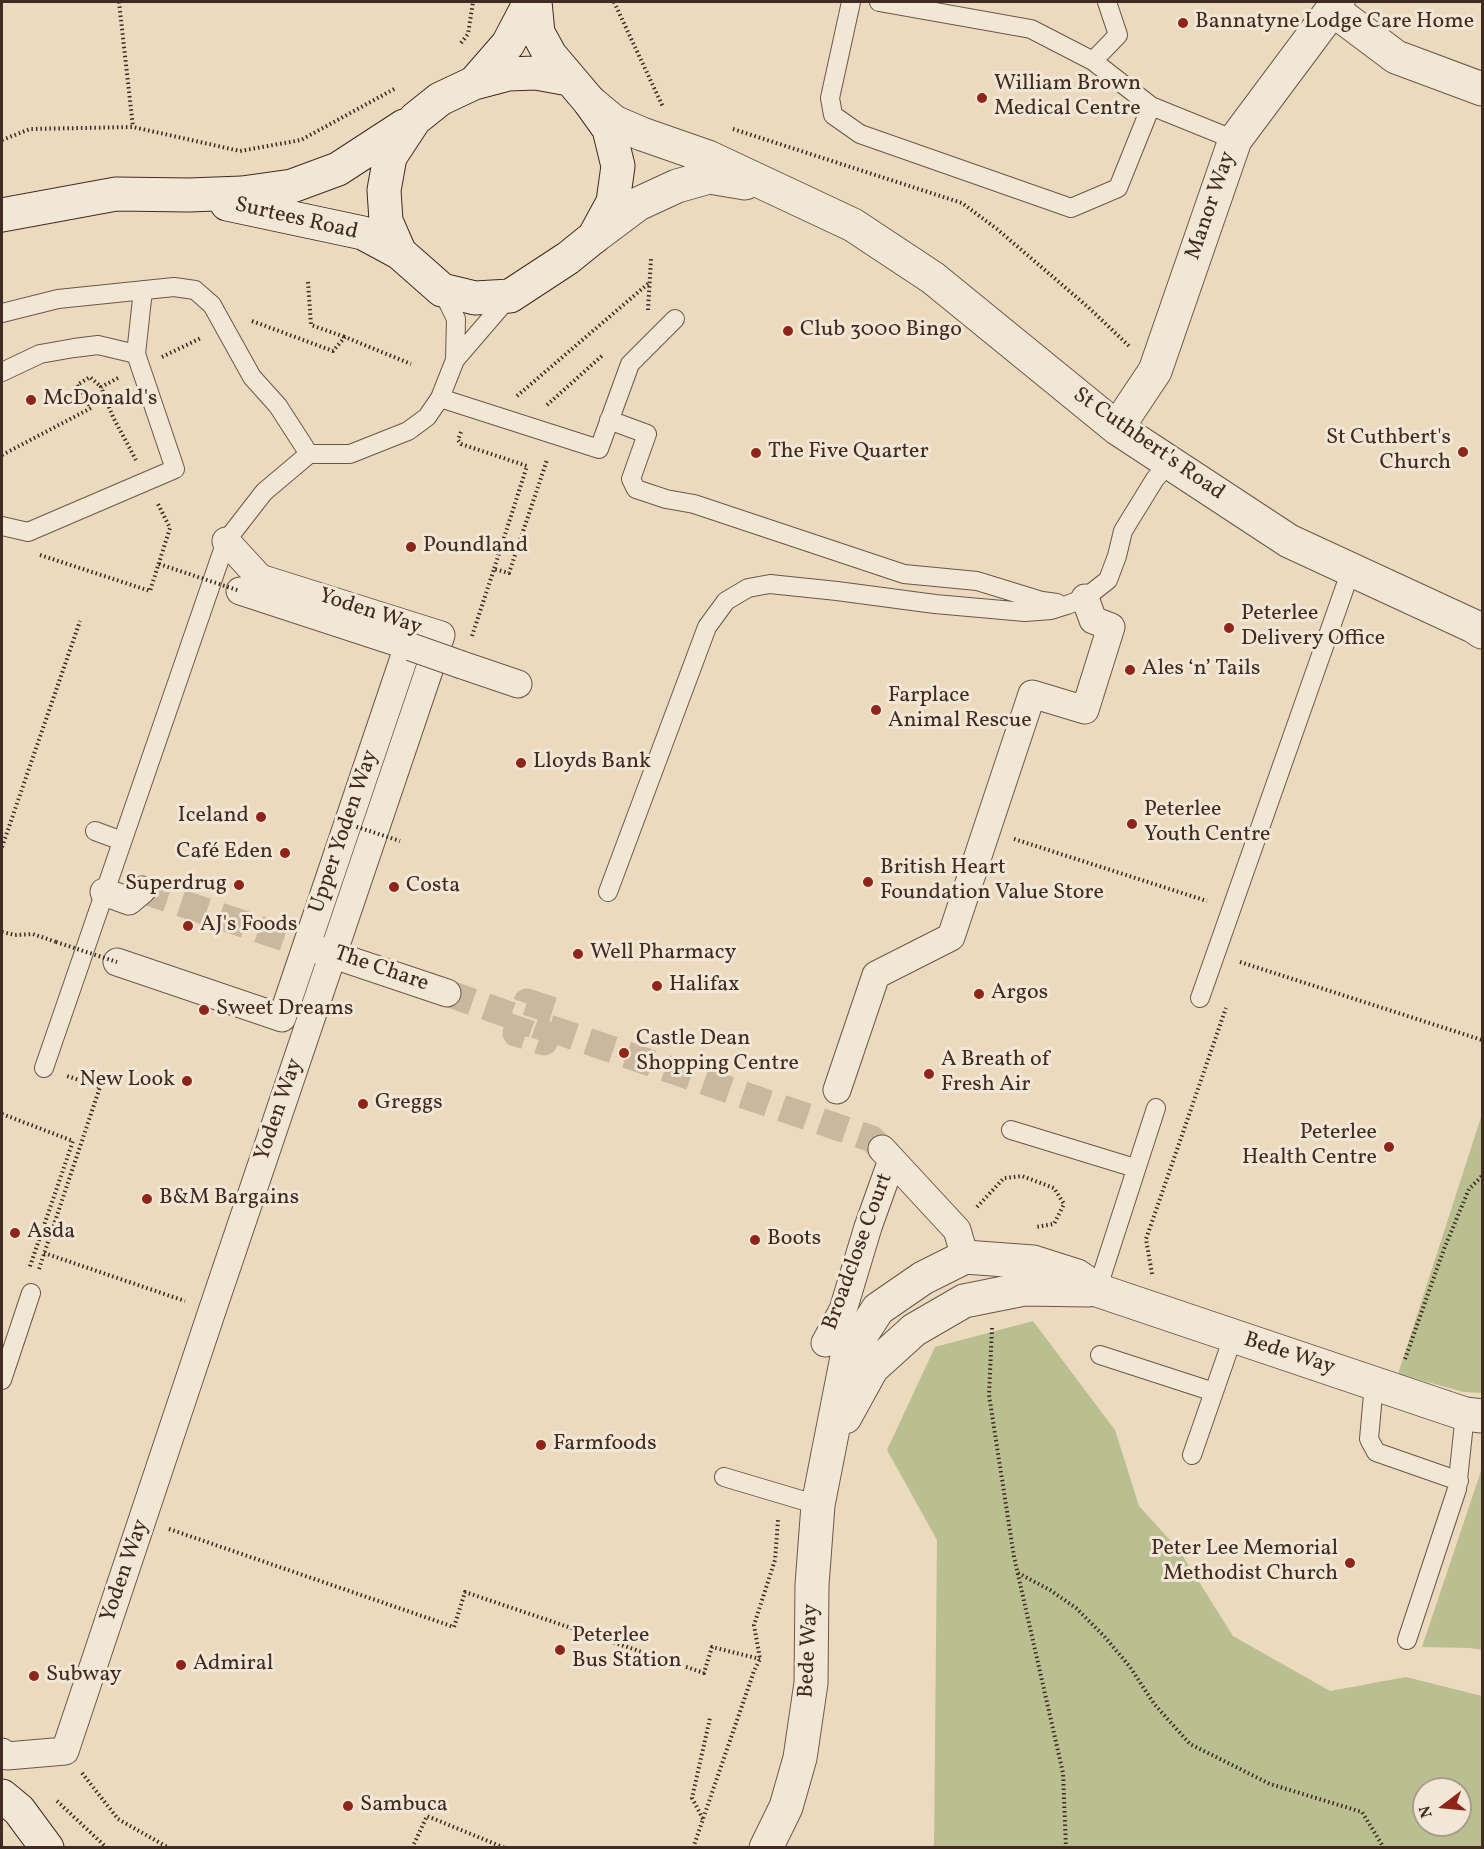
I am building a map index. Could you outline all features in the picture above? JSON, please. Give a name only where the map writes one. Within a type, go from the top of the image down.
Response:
[{"type":"street","points":[[474,83],[508,44],[530,2]]},
{"type":"street","points":[[535,2],[538,33],[550,54],[609,129],[618,166],[613,202],[594,237]]},
{"type":"street","points":[[1335,5],[1396,57],[1482,89]]},
{"type":"street","name":"Manor Way","points":[[1118,428],[1155,371],[1236,140],[1335,5]]},
{"type":"street","points":[[510,296],[475,298],[442,290],[400,253],[386,221],[384,190],[390,157],[415,119],[440,99],[474,83],[508,74],[536,73],[579,90]]},
{"type":"street","name":"St Cuthbert's Road","points":[[579,90],[614,122],[708,157],[853,225],[933,278],[1118,428],[1289,541],[1482,632]]},
{"type":"street","name":"Surtees Road","points":[[2,215],[116,194],[242,193],[292,186],[338,169],[415,119]]},
{"type":"street","name":"St Cuthbert's Road","points":[[510,296],[559,264],[638,204],[677,186],[709,177],[773,188]]},
{"type":"street","name":"Surtees Road","points":[[189,195],[363,233],[400,253]]},
{"type":"street","name":"Yoden Way","points":[[65,1751],[212,1311],[324,951],[441,635],[260,578],[226,541]]},
{"type":"street","points":[[240,591],[518,684]]},
{"type":"street","points":[[837,1090],[876,975],[951,937],[1032,694],[1085,710],[1112,627],[1093,620],[1076,601]]},
{"type":"street","name":"Upper Yoden Way","points":[[117,962],[282,1018],[410,647]]},
{"type":"street","points":[[104,892],[129,901],[142,890]]},
{"type":"street","name":"The Chare","points":[[324,951],[447,993]]},
{"type":"street","name":"Broadclose Court","points":[[825,1343],[843,1310],[887,1155],[961,1243]]},
{"type":"street","name":"Bede Way","points":[[766,1848],[786,1807],[800,1758],[811,1683],[812,1585],[818,1505],[848,1356],[878,1309],[923,1278],[961,1243],[1077,1276],[1096,1290]]},
{"type":"street","name":"Bede Way","points":[[828,1449],[872,1368],[914,1330],[964,1301],[1024,1289],[1096,1290],[1474,1415]]},
{"type":"street","points":[[2,1752],[7,1756],[65,1751]]},
{"type":"street","points":[[2,1796],[20,1810],[44,1846]]},
{"type":"lane","points":[[851,2],[830,98],[833,115],[860,134],[1071,208],[1118,188],[1151,106]]},
{"type":"lane","points":[[879,2],[1032,29],[1093,61],[1151,106],[1236,140]]},
{"type":"lane","points":[[1093,61],[1118,35],[1107,2]]},
{"type":"lane","points":[[2,313],[58,298],[174,287],[195,290],[212,305],[252,377],[278,406],[309,454]]},
{"type":"lane","points":[[2,525],[28,532],[175,469],[136,354],[143,290]]},
{"type":"lane","points":[[442,290],[456,319],[455,360]]},
{"type":"lane","points":[[44,1068],[226,541],[264,492],[309,454],[350,454],[408,432],[427,417],[440,398],[455,360],[510,296]]},
{"type":"lane","points":[[440,398],[599,448],[630,364],[675,319]]},
{"type":"lane","points":[[2,372],[40,354],[74,348],[98,345],[136,354]]},
{"type":"lane","points":[[609,420],[647,434],[631,479],[636,489],[666,499],[694,504],[904,574],[976,581],[1042,600],[1076,601]]},
{"type":"lane","points":[[608,892],[707,627],[726,601],[748,588],[770,585],[935,604],[1025,612],[1051,610],[1076,601],[1108,580],[1123,531],[1155,479],[1170,462]]},
{"type":"lane","points":[[1200,998],[1351,570]]},
{"type":"lane","points":[[95,831],[122,841]]},
{"type":"lane","points":[[1096,1290],[1156,1108]]},
{"type":"lane","points":[[1011,1130],[1135,1168]]},
{"type":"lane","points":[[2,1380],[31,1293]]},
{"type":"lane","points":[[1192,1455],[1233,1337]]},
{"type":"lane","points":[[1100,1355],[1214,1392]]},
{"type":"lane","points":[[1384,1387],[1370,1439],[1376,1452],[1459,1481]]},
{"type":"lane","points":[[1407,1640],[1459,1481],[1474,1415]]},
{"type":"lane","points":[[724,1477],[818,1505]]},
{"type":"path","points":[[119,2],[133,128]]},
{"type":"path","points":[[461,43],[468,34],[473,2]]},
{"type":"path","points":[[614,2],[664,107]]},
{"type":"path","points":[[2,140],[30,129],[133,128],[240,151],[302,140],[405,84]]},
{"type":"path","points":[[730,128],[962,202],[998,229],[1088,307],[1155,371]]},
{"type":"path","points":[[648,316],[651,259]]},
{"type":"path","points":[[308,282],[311,325],[411,364]]},
{"type":"path","points":[[514,399],[650,282]]},
{"type":"path","points":[[223,327],[243,318],[333,351],[345,337]]},
{"type":"path","points":[[537,429],[543,408],[613,347]]},
{"type":"path","points":[[2,455],[91,408],[77,385],[90,377],[101,387]]},
{"type":"path","points":[[462,665],[527,466],[461,444],[458,440],[460,432],[465,429]]},
{"type":"path","points":[[494,569],[509,573],[550,450]]},
{"type":"path","points":[[33,553],[150,591],[159,564],[240,591]]},
{"type":"path","points":[[2,847],[80,621]]},
{"type":"path","points":[[348,824],[400,841]]},
{"type":"path","points":[[988,830],[1231,909]]},
{"type":"path","points":[[2,932],[15,935],[33,934],[117,962]]},
{"type":"path","points":[[1239,962],[1243,951]]},
{"type":"path","points":[[1216,954],[1482,1040]]},
{"type":"path","points":[[1145,1306],[1154,1284],[1146,1239],[1226,1008]]},
{"type":"path","points":[[31,1293],[100,1086],[44,1068]]},
{"type":"path","points":[[2,1114],[74,1141],[28,1272]]},
{"type":"path","points":[[961,1243],[1004,1178],[1022,1176],[1054,1188],[1065,1204],[1054,1224],[1026,1228]]},
{"type":"path","points":[[1384,1387],[1469,1189],[1482,1176]]},
{"type":"path","points":[[44,1253],[212,1311]]},
{"type":"path","points":[[993,1321],[989,1395],[1020,1573],[1063,1773],[1066,1848]]},
{"type":"path","points":[[693,1848],[760,1659],[754,1625],[775,1560],[780,1494]]},
{"type":"path","points":[[143,1520],[454,1627],[465,1592],[704,1673],[712,1647],[760,1659]]},
{"type":"path","points":[[1020,1573],[1068,1602],[1104,1636],[1130,1667],[1155,1705],[1190,1744],[1270,1784],[1362,1812],[1384,1848]]},
{"type":"path","points":[[704,1820],[692,1798],[710,1718]]},
{"type":"path","points":[[65,1751],[118,1819],[169,1848]]},
{"type":"path","points":[[412,1848],[427,1816],[505,1848]]},
{"type":"path","points":[[490,1848],[494,1843]]},
{"type":"green space","points":[[1482,1114],[1482,1393],[1464,1392],[1398,1374]]},
{"type":"green space","points":[[1033,1321],[1115,1430],[1139,1506],[1179,1550],[1233,1636],[1330,1691],[1406,1677],[1482,1696],[1482,1847],[934,1847],[937,1540],[887,1450],[935,1347]]},
{"type":"green space","points":[[1482,1468],[1482,1650],[1422,1647]]},
{"type":"tunnel","points":[[142,890],[315,948]]},
{"type":"tunnel","points":[[447,993],[521,1019]]},
{"type":"tunnel","points":[[527,1002],[555,1011],[544,1042],[516,1033],[527,1002]]},
{"type":"tunnel","points":[[549,1028],[872,1139],[882,1149]]},
{"type":"place","name":"Bannatyne Lodge Care Home","points":[[1183,23]]},
{"type":"place","name":"William Brown Medical Centre","points":[[982,98]]},
{"type":"place","name":"Club 3000 Bingo","points":[[788,331]]},
{"type":"place","name":"McDonald's","points":[[31,400]]},
{"type":"place","name":"St Cuthbert's Church","points":[[1463,452]]},
{"type":"place","name":"The Five Quarter","points":[[756,453]]},
{"type":"place","name":"Poundland","points":[[411,547]]},
{"type":"place","name":"Peterlee Delivery Office","points":[[1229,628]]},
{"type":"place","name":"Ales ‘n’ Tails","points":[[1130,670]]},
{"type":"place","name":"Farplace Animal Rescue","points":[[876,710]]},
{"type":"place","name":"Lloyds Bank","points":[[521,763]]},
{"type":"place","name":"Iceland","points":[[261,817]]},
{"type":"place","name":"Peterlee Youth Centre","points":[[1132,824]]},
{"type":"place","name":"Café Eden","points":[[285,853]]},
{"type":"place","name":"British Heart Foundation Value Store","points":[[868,882]]},
{"type":"place","name":"Superdrug","points":[[239,885]]},
{"type":"place","name":"Costa","points":[[394,887]]},
{"type":"place","name":"AJ's Foods","points":[[188,926]]},
{"type":"place","name":"Well Pharmacy","points":[[578,954]]},
{"type":"place","name":"Halifax","points":[[657,986]]},
{"type":"place","name":"Argos","points":[[979,994]]},
{"type":"place","name":"Sweet Dreams","points":[[204,1010]]},
{"type":"place","name":"Castle Dean Shopping Centre","points":[[624,1053]]},
{"type":"place","name":"A Breath of Fresh Air","points":[[929,1074]]},
{"type":"place","name":"New Look","points":[[187,1081]]},
{"type":"place","name":"Greggs","points":[[363,1104]]},
{"type":"place","name":"Peterlee Health Centre","points":[[1389,1147]]},
{"type":"place","name":"B&M Bargains","points":[[147,1199]]},
{"type":"place","name":"Asda","points":[[15,1233]]},
{"type":"place","name":"Boots","points":[[755,1240]]},
{"type":"place","name":"Farmfoods","points":[[541,1445]]},
{"type":"place","name":"Peter Lee Memorial Methodist Church","points":[[1350,1563]]},
{"type":"place","name":"Peterlee Bus Station","points":[[560,1650]]},
{"type":"place","name":"Admiral","points":[[181,1665]]},
{"type":"place","name":"Subway","points":[[34,1676]]},
{"type":"place","name":"Sambuca","points":[[348,1806]]}]
